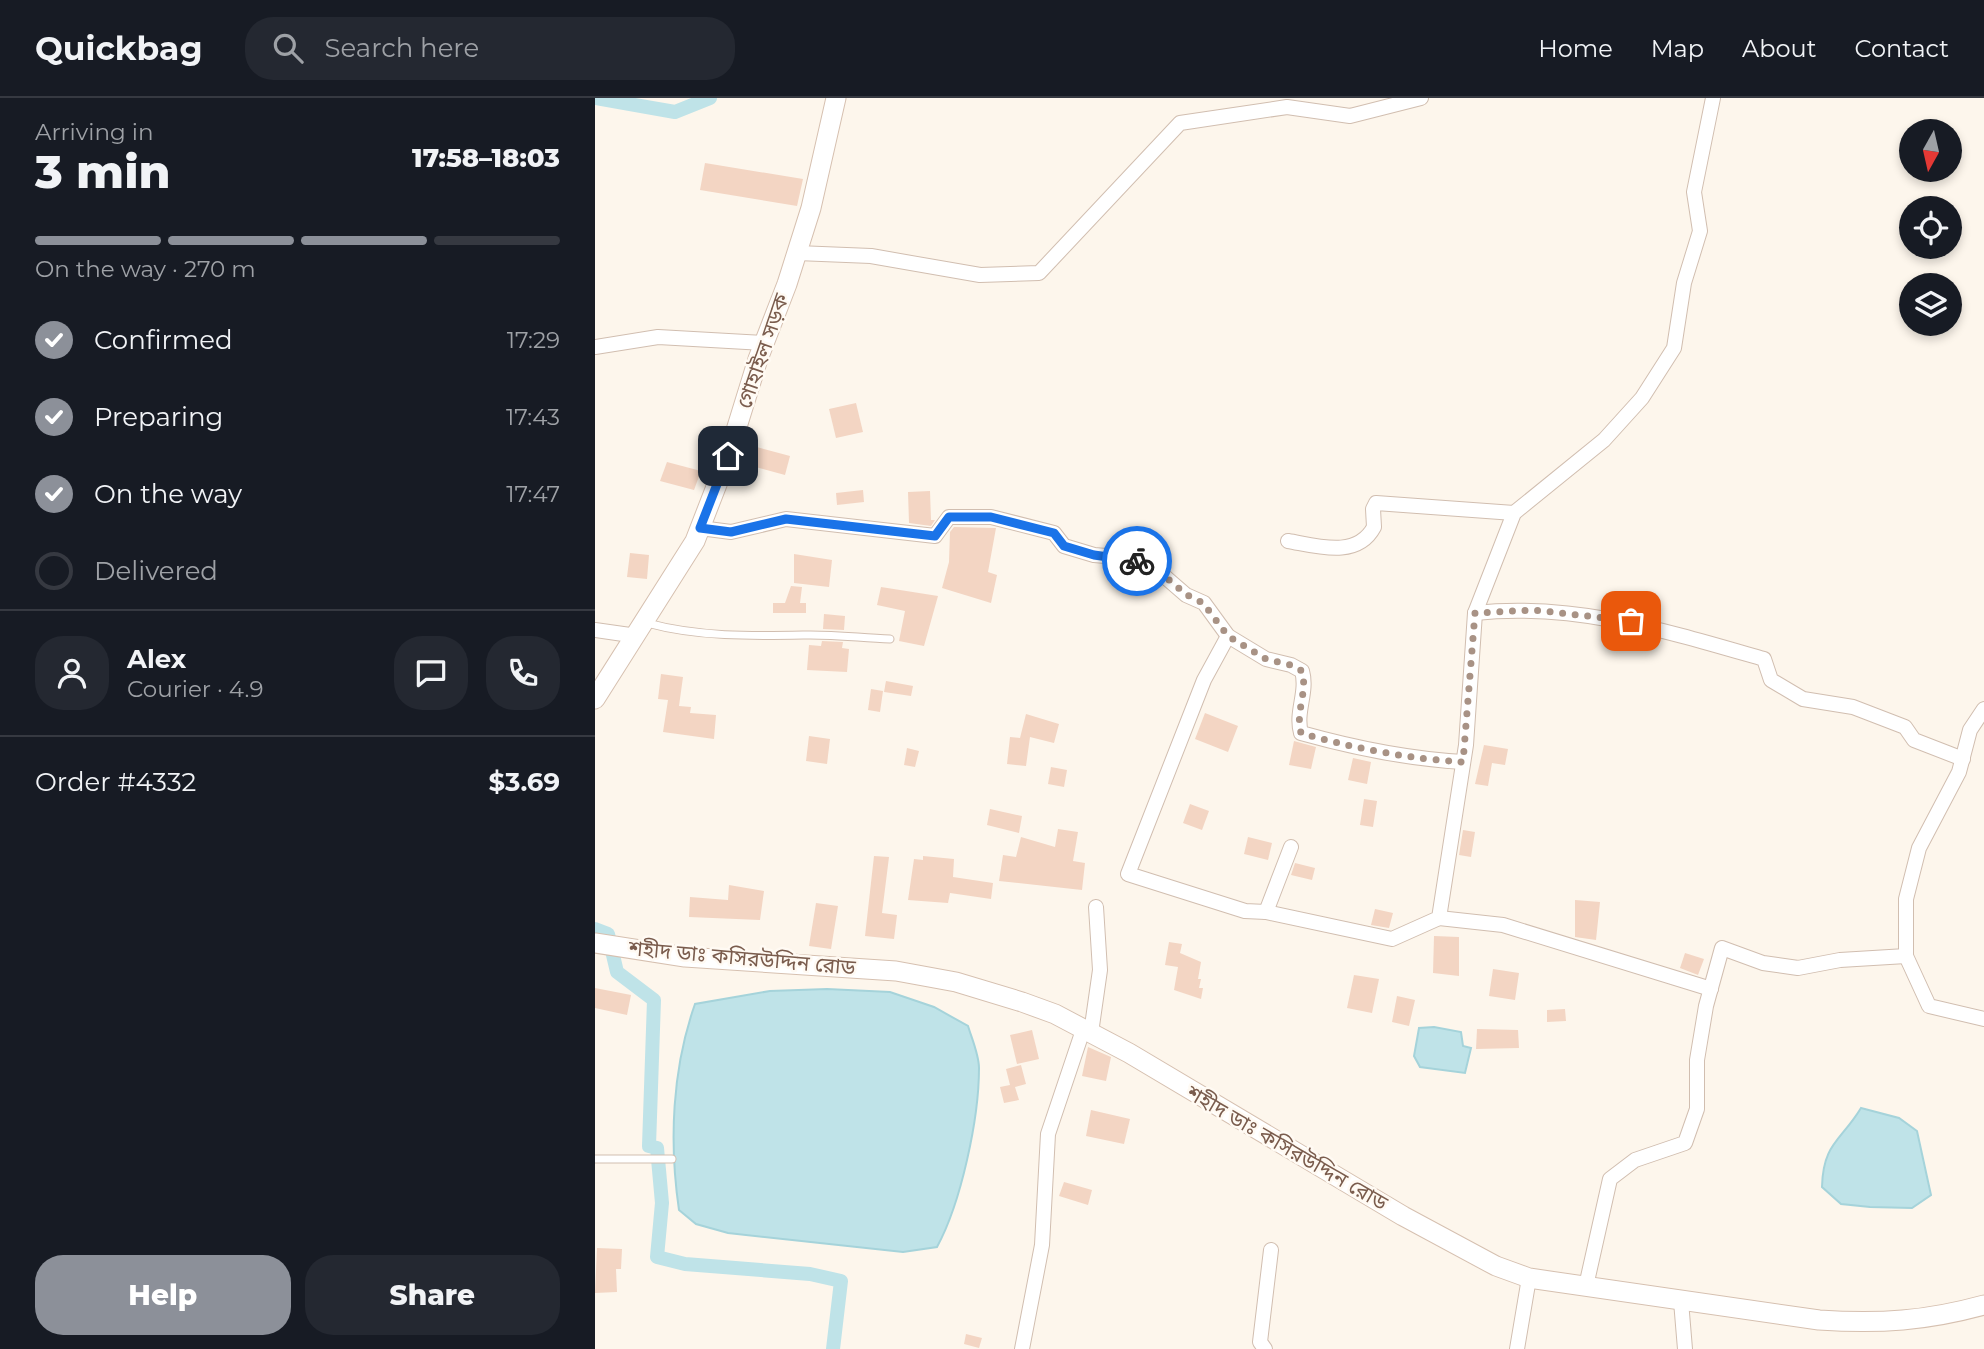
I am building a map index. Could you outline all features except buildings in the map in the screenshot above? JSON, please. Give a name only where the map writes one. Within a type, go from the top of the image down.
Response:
[{"type":"street","name":"গোহাইল সড়ক","points":[[595,699],[641,629],[700,528],[728,456],[764,343],[797,253],[837,98]]},
{"type":"street","points":[[797,253],[871,256],[980,275],[1039,273],[1180,123],[1287,107],[1350,116],[1421,98]]},
{"type":"street","points":[[1439,918],[1463,762],[1475,613],[1514,513],[1604,440],[1642,398],[1674,348],[1685,283],[1700,231],[1694,192],[1713,98]]},
{"type":"street","points":[[595,347],[658,337],[764,343]]},
{"type":"street","points":[[1288,541],[1338,549],[1356,545],[1374,527],[1373,509],[1376,503],[1514,513]]},
{"type":"street","points":[[700,528],[731,532],[786,519],[935,536],[949,517],[991,517],[1054,533],[1064,546],[1094,555],[1129,558],[1156,569],[1187,595],[1203,603],[1228,636],[1266,659],[1291,665],[1302,671],[1305,680],[1298,722],[1301,733],[1390,751],[1411,759],[1463,762]]},
{"type":"street","points":[[1475,613],[1534,610],[1631,621],[1764,659],[1771,680],[1803,699],[1853,707],[1905,727],[1914,740],[1963,759]]},
{"type":"street","points":[[595,630],[641,629]]},
{"type":"street","points":[[1228,636],[1205,680],[1128,874],[1245,911],[1266,912],[1392,940],[1439,918],[1503,925],[1710,989]]},
{"type":"street","points":[[1984,709],[1970,730],[1959,772],[1919,848],[1906,898],[1906,956],[1929,1006],[1984,1019]]},
{"type":"street","points":[[1266,912],[1291,847]]},
{"type":"street","points":[[1021,1349],[1042,1245],[1048,1134],[1087,1032],[1100,970],[1096,906]]},
{"type":"street","name":"শহীদ ডাঃ কসিরউদ্দিন রোড","points":[[598,944],[655,953],[896,971],[956,982],[1022,1002],[1055,1014],[1087,1032],[1457,1247],[1529,1278],[1681,1301],[1858,1323],[1907,1322],[1944,1316],[1984,1305]]},
{"type":"street","points":[[1586,1286],[1610,1179],[1635,1160],[1685,1143],[1697,1109],[1697,1060],[1710,989],[1723,948],[1763,963],[1798,968],[1840,960],[1906,956]]},
{"type":"street","points":[[1265,1349],[1260,1342],[1271,1250]]},
{"type":"street","points":[[1517,1349],[1529,1278]]},
{"type":"street","points":[[1681,1301],[1685,1349]]},
{"type":"lane","points":[[641,629],[766,637],[805,635],[890,639]]},
{"type":"lane","points":[[595,1158],[668,1159]]},
{"type":"water","points":[[827,989],[890,992],[934,1007],[968,1026],[979,1063],[976,1111],[961,1184],[937,1247],[903,1252],[728,1233],[696,1224],[679,1210],[674,1158],[677,1080],[695,1004],[770,991]]},
{"type":"water","points":[[1434,1027],[1461,1032],[1463,1046],[1471,1048],[1465,1073],[1420,1067],[1414,1056],[1419,1028]]},
{"type":"water","points":[[1861,1108],[1899,1118],[1917,1131],[1931,1195],[1912,1208],[1841,1204],[1822,1187],[1823,1172],[1830,1151]]},
{"type":"waterway","points":[[595,98],[675,112],[710,98]]},
{"type":"waterway","points":[[595,929],[608,934],[617,972],[654,1000],[649,1146],[657,1148],[662,1203],[657,1257],[685,1264],[810,1274],[841,1281],[833,1349]]},
{"type":"way so far","points":[[1137,561],[1156,569],[1187,595],[1203,603],[1228,636],[1266,659],[1291,665],[1302,671],[1305,680],[1298,722],[1301,733],[1324,740],[1390,751],[1411,759],[1463,762],[1475,613],[1508,609],[1534,610],[1631,621]]},
{"type":"route","points":[[728,456],[700,528],[731,532],[786,519],[935,536],[949,517],[991,517],[1054,533],[1064,546],[1094,555],[1137,561]]}]
